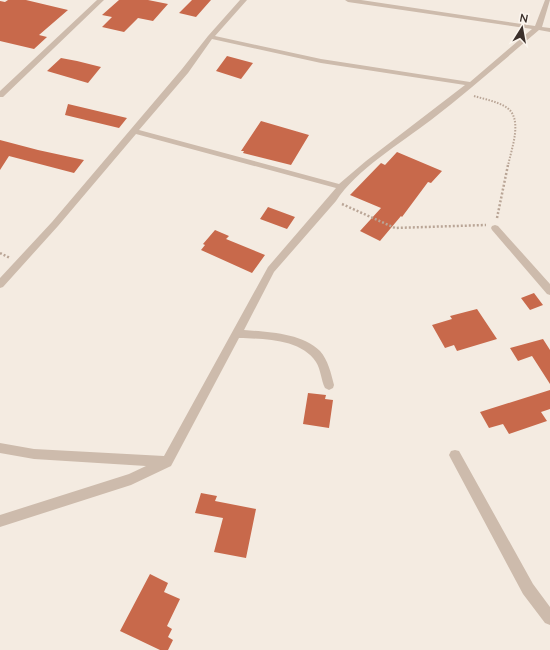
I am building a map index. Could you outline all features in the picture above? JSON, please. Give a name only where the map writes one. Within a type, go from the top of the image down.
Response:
[{"type":"street","points":[[0,94],[101,0]]},
{"type":"street","points":[[0,284],[55,224],[185,71],[210,37],[244,0]]},
{"type":"street","points":[[348,0],[550,30]]},
{"type":"street","points":[[0,521],[131,479],[167,462],[271,270],[321,211],[334,199],[340,187],[462,92],[538,28],[548,0]]},
{"type":"street","points":[[210,37],[321,61],[471,84]]},
{"type":"street","points":[[134,131],[340,187]]},
{"type":"street","points":[[495,228],[550,291]]},
{"type":"street","points":[[236,334],[265,335],[308,348],[316,354],[326,369],[329,385]]},
{"type":"street","points":[[0,448],[34,454],[167,462]]},
{"type":"street","points":[[455,455],[528,589],[550,618]]},
{"type":"path","points":[[334,199],[395,228],[479,224],[488,225],[495,228],[516,127],[514,114],[506,106],[462,92]]},
{"type":"building","points":[[8,0],[26,0],[68,10],[39,35],[47,37],[34,49],[0,41],[0,1],[5,2]]},
{"type":"building","points":[[119,0],[148,0],[168,4],[153,21],[138,18],[124,32],[102,27],[112,17],[102,15]]},
{"type":"building","points":[[192,0],[211,0],[196,17],[179,13]]},
{"type":"building","points":[[227,56],[253,63],[241,79],[216,71]]},
{"type":"building","points":[[61,58],[101,67],[88,83],[47,71]]},
{"type":"building","points":[[68,104],[127,118],[119,128],[65,115]]},
{"type":"building","points":[[261,121],[309,135],[291,165],[243,153],[244,151],[241,151]]},
{"type":"building","points":[[0,140],[84,160],[74,173],[9,156],[0,170]]},
{"type":"building","points":[[397,152],[442,171],[431,183],[428,182],[402,217],[401,216],[380,241],[360,231],[381,208],[350,195],[381,163],[385,165]]},
{"type":"building","points":[[268,207],[295,217],[287,229],[260,219]]},
{"type":"building","points":[[215,230],[229,236],[226,239],[265,255],[252,273],[201,250],[205,245],[203,244]]},
{"type":"building","points":[[534,293],[543,305],[530,310],[521,298]]},
{"type":"building","points":[[477,309],[497,339],[457,351],[454,345],[445,348],[432,325],[452,319],[450,316]]},
{"type":"building","points":[[543,339],[550,350],[550,384],[532,356],[518,361],[510,348]]},
{"type":"building","points":[[550,390],[550,409],[541,412],[547,421],[509,434],[503,424],[489,428],[480,412]]},
{"type":"building","points":[[308,393],[326,395],[325,399],[333,400],[329,428],[303,424]]},
{"type":"building","points":[[201,493],[217,496],[215,501],[256,509],[246,558],[214,552],[223,518],[195,513]]},
{"type":"building","points":[[150,574],[168,583],[164,592],[180,599],[167,626],[172,629],[168,637],[173,640],[168,650],[160,650],[120,631]]}]
